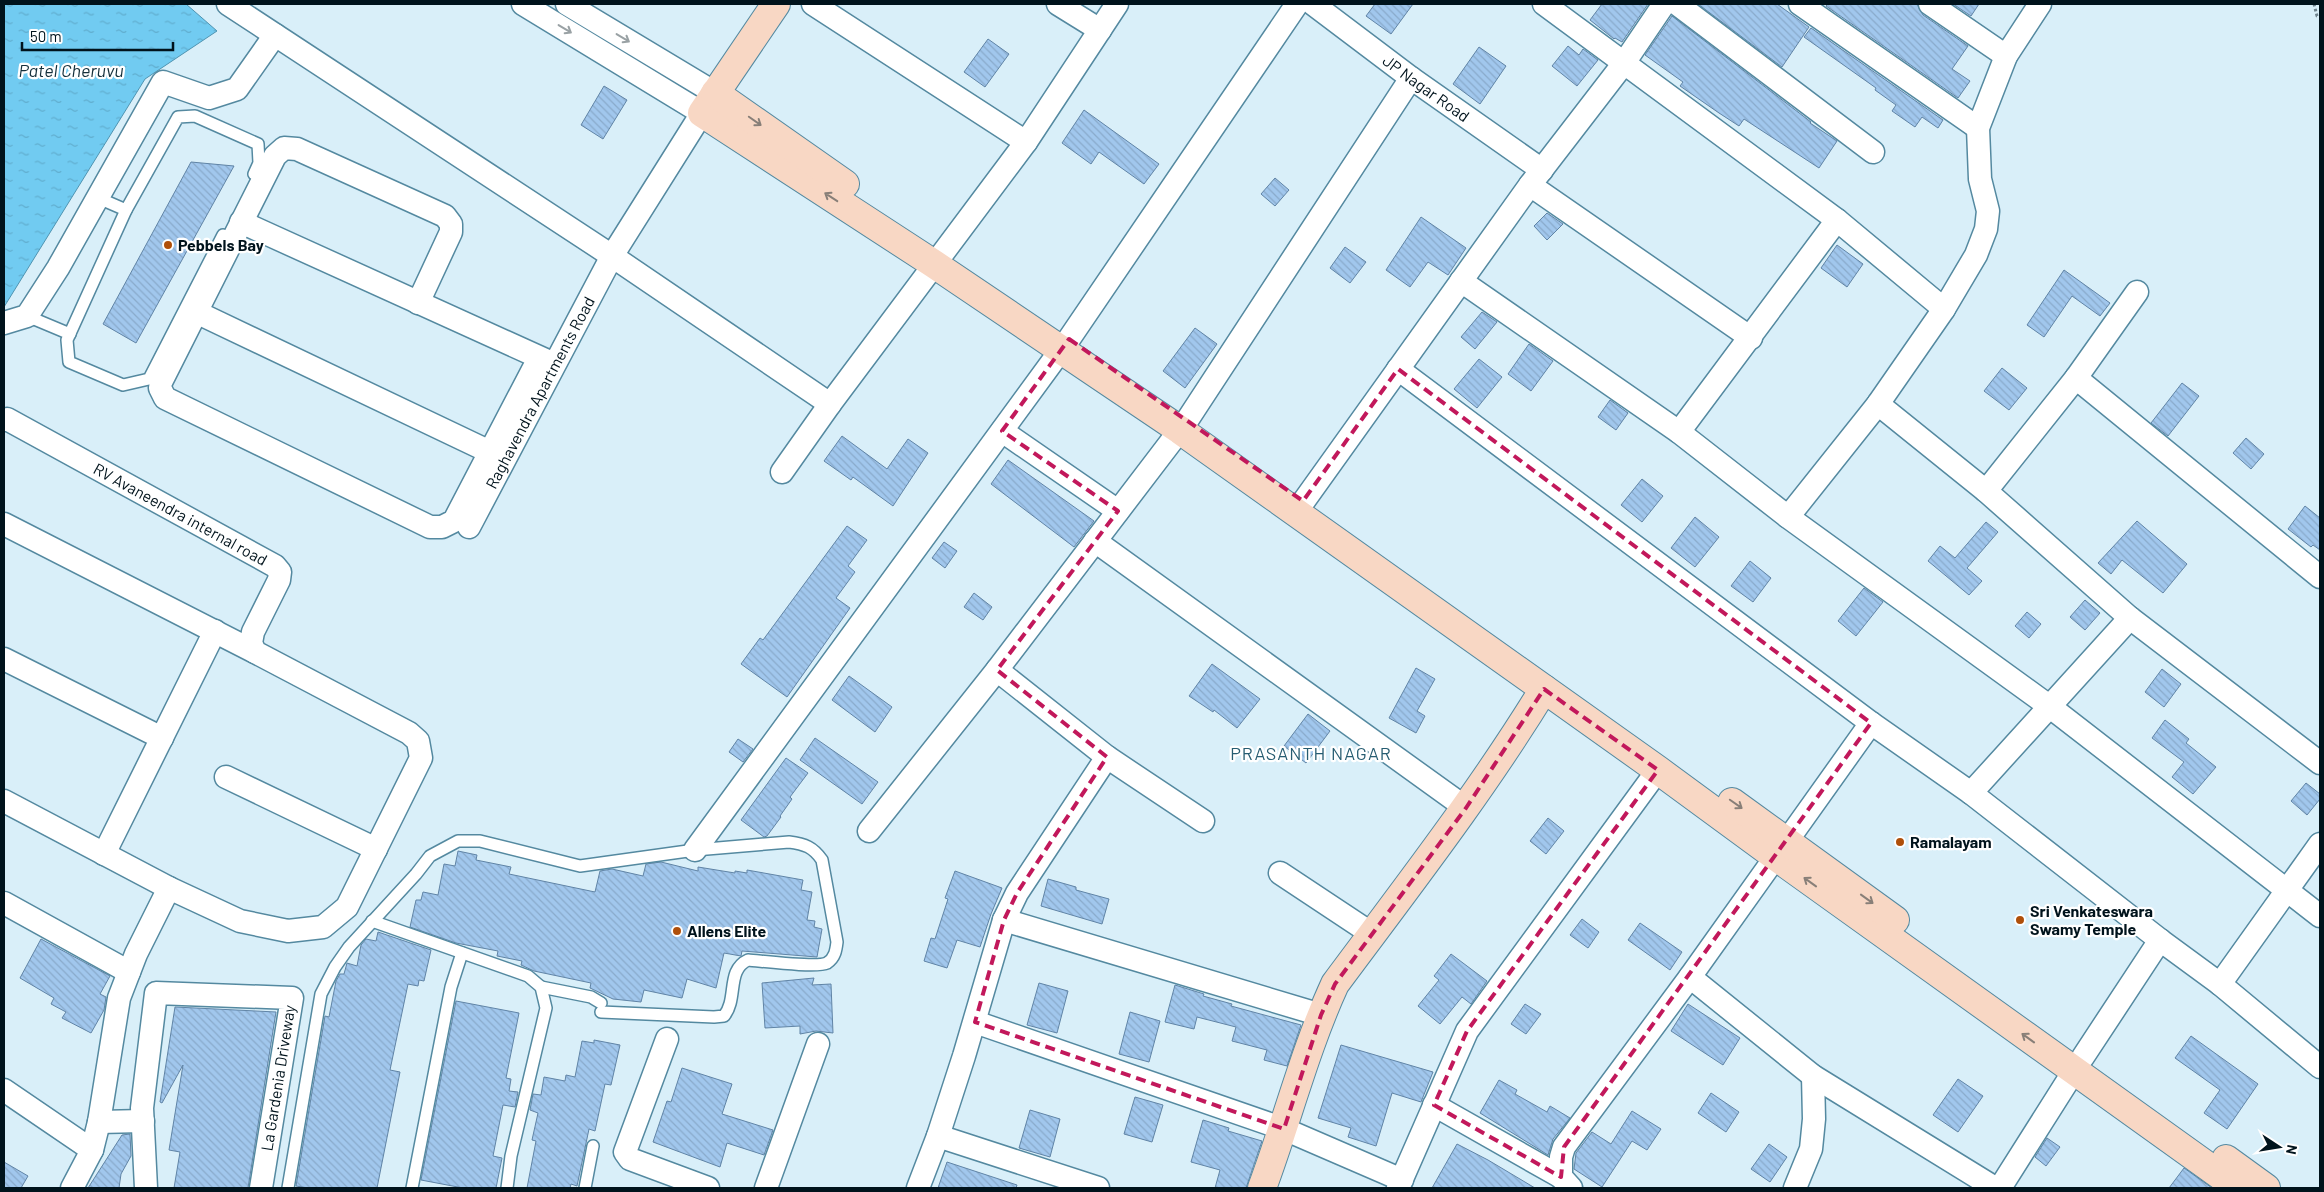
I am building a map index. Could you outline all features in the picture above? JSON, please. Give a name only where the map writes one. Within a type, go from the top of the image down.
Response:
[{"type":"street","points":[[228,4],[257,12],[275,35],[612,256],[830,404]]},
{"type":"street","points":[[523,4],[708,103]]},
{"type":"street","points":[[567,4],[708,103],[1184,425],[1300,506],[1780,848],[2078,1064],[2238,1188]]},
{"type":"street","points":[[708,103],[776,4]]},
{"type":"street","points":[[814,4],[1026,142]]},
{"type":"street","points":[[1058,4],[1100,30]]},
{"type":"street","points":[[782,472],[830,404],[1026,142],[1117,4]]},
{"type":"street","points":[[695,850],[1065,344],[1297,4]]},
{"type":"street","name":"JP Nagar Road","points":[[1313,4],[1411,78],[1536,178],[1751,338]]},
{"type":"street","points":[[1544,4],[1837,220],[1944,309]]},
{"type":"street","points":[[1300,506],[1536,178],[1624,63],[1664,4]]},
{"type":"street","points":[[1677,4],[1873,152]]},
{"type":"street","points":[[1800,4],[1978,128]]},
{"type":"street","points":[[1930,4],[2006,56]]},
{"type":"street","points":[[1788,517],[1878,404],[1944,309],[1976,254],[1986,229],[1988,212],[1980,179],[1978,128],[2006,56],[2040,4]]},
{"type":"street","points":[[4,323],[27,316],[58,268],[96,197],[163,82],[209,98],[237,89],[275,35]]},
{"type":"street","points":[[869,831],[997,670],[1184,425],[1411,78]]},
{"type":"street","name":"Raghavendra Apartments Road","points":[[469,528],[547,361],[708,103]]},
{"type":"street","points":[[241,222],[418,303],[547,361],[490,452],[454,521],[442,527],[430,527],[165,398],[160,388],[161,382],[241,222],[275,156],[284,148],[297,148],[445,216],[451,224],[451,232],[418,303]]},
{"type":"street","points":[[1679,432],[1751,338],[1837,220]]},
{"type":"street","points":[[1461,281],[1679,432],[1788,517],[2049,706],[2288,889],[2320,916]]},
{"type":"street","points":[[1986,491],[2076,378],[2137,292]]},
{"type":"street","points":[[196,312],[490,452]]},
{"type":"street","points":[[1398,369],[1871,723],[1971,793],[2160,940],[2220,984],[2320,1067]]},
{"type":"street","points":[[2076,378],[2320,577]]},
{"type":"street","points":[[1878,404],[1986,491],[2130,618],[2320,763]]},
{"type":"street","name":"RV Avaneendra internal road","points":[[4,420],[7,419],[275,566],[280,572],[280,580],[253,632],[251,643],[255,652]]},
{"type":"street","points":[[1002,431],[1118,511]]},
{"type":"street","points":[[1300,506],[1544,689],[1658,770],[1780,848]]},
{"type":"street","points":[[4,524],[409,732],[418,741],[421,758],[347,907],[323,927],[288,931],[240,921],[169,888],[4,802]]},
{"type":"street","points":[[1095,541],[1466,808]]},
{"type":"street","points":[[1971,793],[2130,618]]},
{"type":"street","points":[[104,854],[215,632]]},
{"type":"street","points":[[4,659],[162,738]]},
{"type":"street","points":[[997,670],[1107,757],[1202,821]]},
{"type":"street","points":[[1262,1188],[1284,1129],[1321,1015],[1335,984],[1466,808],[1515,737],[1544,689]]},
{"type":"street","points":[[1566,1183],[1561,1157],[1564,1147],[1690,977],[1780,848],[1871,723]]},
{"type":"street","points":[[918,1188],[938,1136],[975,1022],[1004,920],[1017,893],[1107,757]]},
{"type":"street","points":[[975,1022],[1284,1129],[1400,1184],[1467,1030],[1503,984],[1658,770]]},
{"type":"street","points":[[226,777],[376,849]]},
{"type":"street","points":[[2220,984],[2320,844]]},
{"type":"street","points":[[1280,872],[1372,934]]},
{"type":"street","points":[[72,1188],[92,1150],[99,1122],[119,998],[129,972],[169,888]]},
{"type":"street","points":[[4,903],[129,972]]},
{"type":"street","points":[[1004,920],[1321,1015]]},
{"type":"street","points":[[2000,1188],[2078,1064],[2160,940]]},
{"type":"street","points":[[1690,977],[1813,1076],[1995,1188]]},
{"type":"street","name":"La Gardenia Driveway","points":[[146,1188],[142,1108],[156,993],[292,998],[261,1188]]},
{"type":"street","points":[[667,1039],[630,1136],[625,1152],[626,1156],[708,1188]]},
{"type":"street","points":[[766,1188],[818,1044]]},
{"type":"street","points":[[2078,1064],[2266,1188]]},
{"type":"street","points":[[1795,1188],[1811,1149],[1814,1119],[1813,1076]]},
{"type":"street","points":[[4,1090],[92,1150]]},
{"type":"street","points":[[1434,1105],[1566,1183]]},
{"type":"street","points":[[99,1122],[143,1121]]},
{"type":"street","points":[[938,1136],[1098,1188]]},
{"type":"lane","points":[[195,116],[258,144],[259,163],[149,379],[122,384],[69,362],[67,340],[126,210],[178,117],[195,116]]},
{"type":"lane","points":[[96,197],[126,210]]},
{"type":"lane","points":[[27,316],[70,334]]},
{"type":"lane","points":[[288,1188],[321,994],[335,968],[349,948],[372,921],[416,874],[430,856],[458,841],[480,841],[580,866],[695,850],[789,842],[804,844],[815,851],[822,860],[837,942],[835,955],[827,963],[815,965],[748,960],[740,964],[735,972],[730,1008],[724,1016],[714,1017],[601,1007],[592,997],[541,987],[528,976],[372,921]]},
{"type":"lane","points":[[412,1188],[451,987],[462,952]]},
{"type":"lane","points":[[508,1188],[511,1156],[546,1008],[541,987]]},
{"type":"lane","points":[[584,1188],[593,1146]]},
{"type":"path","points":[[2314,4],[2317,16],[2320,17]]},
{"type":"highlighted area","points":[[1069,339],[1303,501],[1398,369],[1871,723],[1564,1147],[1561,1177],[1434,1105],[1467,1031],[1658,770],[1544,689],[1466,808],[1335,984],[1321,1015],[1284,1129],[975,1022],[1004,920],[1017,893],[1107,757],[997,670],[1118,511],[1002,431]]},
{"type":"water","name":"Patel Cheruvu","points":[[4,4],[186,4],[217,31],[145,79],[4,307]]},
{"type":"building","points":[[1375,4],[1413,4],[1391,34],[1366,16]]},
{"type":"building","points":[[1602,4],[1648,4],[1622,42],[1614,39],[1590,20]]},
{"type":"building","points":[[1698,4],[1777,4],[1809,27],[1782,67]]},
{"type":"building","points":[[1828,4],[1917,4],[1923,15],[1968,46],[1952,69],[1970,81],[1958,98],[1826,6]]},
{"type":"building","points":[[1953,4],[1979,4],[1971,16]]},
{"type":"building","points":[[1672,16],[1810,123],[1837,141],[1819,168],[1744,119],[1739,126],[1680,86],[1683,82],[1645,55]]},
{"type":"building","points":[[1811,28],[1943,120],[1938,128],[1922,117],[1915,127],[1892,111],[1896,105],[1875,90],[1876,88],[1804,37]]},
{"type":"building","points":[[988,39],[1009,54],[985,87],[964,72]]},
{"type":"building","points":[[1568,46],[1579,55],[1583,49],[1598,60],[1577,86],[1552,66]]},
{"type":"building","points":[[1479,47],[1506,66],[1480,104],[1453,84]]},
{"type":"building","points":[[604,86],[627,100],[603,139],[581,125]]},
{"type":"building","points":[[1084,110],[1159,164],[1144,184],[1099,152],[1091,164],[1062,143]]},
{"type":"building","name":"Pebbels Bay","points":[[191,162],[234,166],[136,343],[103,324]]},
{"type":"building","points":[[1275,178],[1289,190],[1275,206],[1261,194]]},
{"type":"building","points":[[1547,213],[1563,224],[1547,240],[1534,226]]},
{"type":"building","points":[[1421,217],[1466,248],[1448,275],[1428,262],[1410,287],[1386,270]]},
{"type":"building","points":[[1837,245],[1863,264],[1847,287],[1821,268]]},
{"type":"building","points":[[1345,247],[1366,262],[1350,283],[1330,268]]},
{"type":"building","points":[[2064,270],[2110,303],[2100,316],[2072,296],[2044,337],[2027,325]]},
{"type":"building","points":[[1482,312],[1497,322],[1475,349],[1461,337]]},
{"type":"building","points":[[1195,328],[1217,344],[1185,388],[1163,371]]},
{"type":"building","points":[[1529,344],[1553,361],[1531,391],[1508,374]]},
{"type":"building","points":[[1479,359],[1502,377],[1477,408],[1454,389]]},
{"type":"building","points":[[2002,368],[2027,388],[2009,410],[1984,391]]},
{"type":"building","points":[[2182,383],[2199,396],[2168,436],[2151,423]]},
{"type":"building","points":[[1610,400],[1628,413],[1616,430],[1598,417]]},
{"type":"building","points":[[842,436],[887,469],[908,439],[928,453],[893,506],[853,477],[851,480],[824,461]]},
{"type":"building","points":[[2246,438],[2264,454],[2251,469],[2233,453]]},
{"type":"building","points":[[1008,460],[1094,521],[1074,547],[991,484]]},
{"type":"building","points":[[1642,479],[1663,496],[1642,522],[1621,505]]},
{"type":"building","points":[[2305,506],[2320,518],[2320,550],[2313,545],[2311,547],[2288,529]]},
{"type":"building","points":[[1695,517],[1719,537],[1695,567],[1671,548]]},
{"type":"building","points":[[2137,521],[2187,564],[2163,593],[2122,560],[2111,574],[2098,563]]},
{"type":"building","points":[[1986,522],[1998,532],[1967,568],[1982,581],[1969,595],[1928,561],[1940,546],[1955,558]]},
{"type":"building","points":[[847,526],[867,540],[848,566],[855,572],[836,598],[850,608],[787,697],[741,664],[760,638],[763,640]]},
{"type":"building","points":[[944,542],[957,551],[945,568],[932,558]]},
{"type":"building","points":[[1750,561],[1771,578],[1753,602],[1731,586]]},
{"type":"building","points":[[1864,588],[1883,602],[1856,636],[1838,621]]},
{"type":"building","points":[[974,593],[992,607],[983,620],[964,607]]},
{"type":"building","points":[[2085,600],[2100,613],[2085,630],[2070,617]]},
{"type":"building","points":[[2027,612],[2041,624],[2029,638],[2015,626]]},
{"type":"building","points":[[1212,664],[1260,699],[1237,728],[1214,710],[1213,712],[1189,696]]},
{"type":"building","points":[[1416,668],[1435,679],[1417,711],[1425,716],[1416,733],[1389,718]]},
{"type":"building","points":[[2162,669],[2181,684],[2164,707],[2145,692]]},
{"type":"building","points":[[849,676],[892,707],[875,732],[832,700]]},
{"type":"building","points":[[1308,714],[1330,731],[1306,763],[1284,746]]},
{"type":"building","points":[[2165,720],[2189,739],[2186,743],[2216,767],[2193,794],[2172,777],[2184,762],[2152,738]]},
{"type":"building","points":[[815,738],[878,782],[862,804],[800,760]]},
{"type":"building","points":[[738,739],[753,749],[743,762],[729,752]]},
{"type":"building","points":[[786,758],[808,773],[790,797],[792,799],[781,817],[767,836],[764,837],[741,820]]},
{"type":"building","points":[[2306,783],[2320,794],[2320,799],[2307,815],[2291,801]]},
{"type":"building","points":[[1548,818],[1564,831],[1546,854],[1530,841]]},
{"type":"building","points":[[458,851],[477,855],[476,860],[511,867],[509,874],[595,892],[600,871],[612,869],[643,876],[646,864],[661,862],[698,871],[698,867],[735,873],[735,871],[747,873],[747,870],[803,880],[801,890],[812,892],[807,920],[815,921],[814,927],[822,929],[817,957],[742,951],[741,956],[724,953],[716,988],[687,979],[682,998],[644,990],[641,1002],[613,999],[590,988],[591,983],[534,971],[521,965],[522,961],[497,956],[498,951],[456,943],[410,927],[416,900],[421,900],[423,892],[438,895],[444,864],[455,866]]},
{"type":"building","points":[[955,871],[1002,888],[980,947],[957,940],[947,968],[924,961],[931,938],[935,939],[948,899],[945,898]]},
{"type":"building","points":[[1048,879],[1076,887],[1076,890],[1109,899],[1102,924],[1041,906]]},
{"type":"building","points":[[1582,919],[1599,932],[1588,948],[1570,935]]},
{"type":"building","points":[[1640,923],[1682,952],[1670,970],[1628,940]]},
{"type":"building","points":[[378,932],[431,950],[424,981],[419,980],[418,986],[408,984],[390,1070],[400,1072],[377,1188],[308,1188],[296,1186],[325,1016],[329,1017],[336,981],[340,974],[344,974],[347,963],[357,966],[361,945],[366,939],[376,941]]},
{"type":"building","points":[[41,939],[110,976],[100,994],[106,997],[104,1010],[91,1033],[62,1018],[66,1012],[51,1004],[54,998],[20,978]]},
{"type":"building","points":[[1451,954],[1487,981],[1471,1004],[1462,997],[1440,1024],[1418,1006],[1439,980],[1434,976]]},
{"type":"building","points":[[814,978],[812,985],[831,984],[833,1033],[816,1031],[800,1034],[800,1026],[765,1028],[762,983]]},
{"type":"building","points":[[1039,983],[1068,991],[1057,1033],[1027,1025]]},
{"type":"building","points":[[1175,985],[1204,994],[1203,996],[1232,1004],[1231,1006],[1301,1025],[1287,1066],[1264,1060],[1267,1050],[1232,1041],[1236,1027],[1197,1017],[1194,1029],[1165,1022]]},
{"type":"building","points":[[456,1001],[519,1013],[506,1078],[511,1079],[509,1091],[518,1092],[515,1107],[503,1105],[493,1156],[502,1158],[496,1188],[463,1188],[421,1180]]},
{"type":"building","points":[[1525,1004],[1541,1014],[1526,1034],[1511,1024]]},
{"type":"building","points":[[1688,1004],[1740,1038],[1723,1065],[1671,1031]]},
{"type":"building","points":[[175,1007],[276,1012],[248,1188],[174,1188],[180,1152],[169,1150],[183,1065],[162,1103],[160,1102]]},
{"type":"building","points":[[1130,1012],[1160,1021],[1149,1062],[1119,1054]]},
{"type":"building","points":[[2191,1036],[2258,1084],[2227,1129],[2204,1113],[2220,1090],[2175,1058]]},
{"type":"building","points":[[594,1040],[620,1045],[611,1085],[605,1084],[595,1131],[589,1129],[577,1186],[571,1184],[570,1188],[527,1188],[536,1141],[532,1140],[538,1113],[530,1110],[533,1094],[541,1095],[544,1077],[565,1081],[566,1075],[575,1077],[582,1041],[594,1043]]},
{"type":"building","points":[[1341,1045],[1433,1072],[1421,1102],[1392,1093],[1376,1146],[1348,1137],[1351,1128],[1318,1118]]},
{"type":"building","points":[[682,1068],[732,1084],[722,1114],[773,1130],[764,1155],[727,1143],[720,1167],[653,1142],[667,1101],[671,1102]]},
{"type":"building","points":[[1958,1079],[1983,1096],[1958,1132],[1933,1115]]},
{"type":"building","points":[[1499,1080],[1517,1090],[1515,1094],[1547,1112],[1550,1106],[1570,1118],[1553,1139],[1548,1155],[1480,1113]]},
{"type":"building","points":[[1711,1093],[1739,1112],[1726,1132],[1698,1113]]},
{"type":"building","points":[[1135,1097],[1163,1105],[1152,1142],[1124,1134]]},
{"type":"building","points":[[1030,1110],[1060,1119],[1050,1157],[1019,1148]]},
{"type":"building","points":[[1632,1111],[1661,1129],[1647,1150],[1632,1141],[1602,1187],[1574,1169],[1576,1153],[1592,1132],[1611,1144]]},
{"type":"building","points":[[1203,1120],[1229,1128],[1228,1131],[1262,1141],[1246,1188],[1215,1188],[1220,1170],[1191,1162]]},
{"type":"building","points":[[130,1134],[131,1156],[121,1174],[119,1188],[88,1188],[122,1135]]},
{"type":"building","points":[[2047,1138],[2060,1147],[2046,1166],[2035,1157]]},
{"type":"building","points":[[1457,1144],[1488,1160],[1535,1188],[1432,1188]]},
{"type":"building","points":[[1769,1144],[1787,1157],[1770,1182],[1751,1169]]},
{"type":"building","points":[[4,1162],[28,1176],[21,1188],[4,1188]]},
{"type":"building","points":[[947,1162],[1017,1185],[1016,1188],[938,1188]]},
{"type":"building","points":[[2184,1168],[2212,1188],[2169,1188]]},
{"type":"place","name":"Pebbels Bay","points":[[168,245]]},
{"type":"place","name":"Ramalayam","points":[[1900,842]]},
{"type":"place","name":"Sri Venkateswara Swamy Temple","points":[[2020,920]]},
{"type":"place","name":"Allens Elite","points":[[677,931]]},
{"type":"district","name":"PRASANTH NAGAR","points":[[1311,754]]}]
